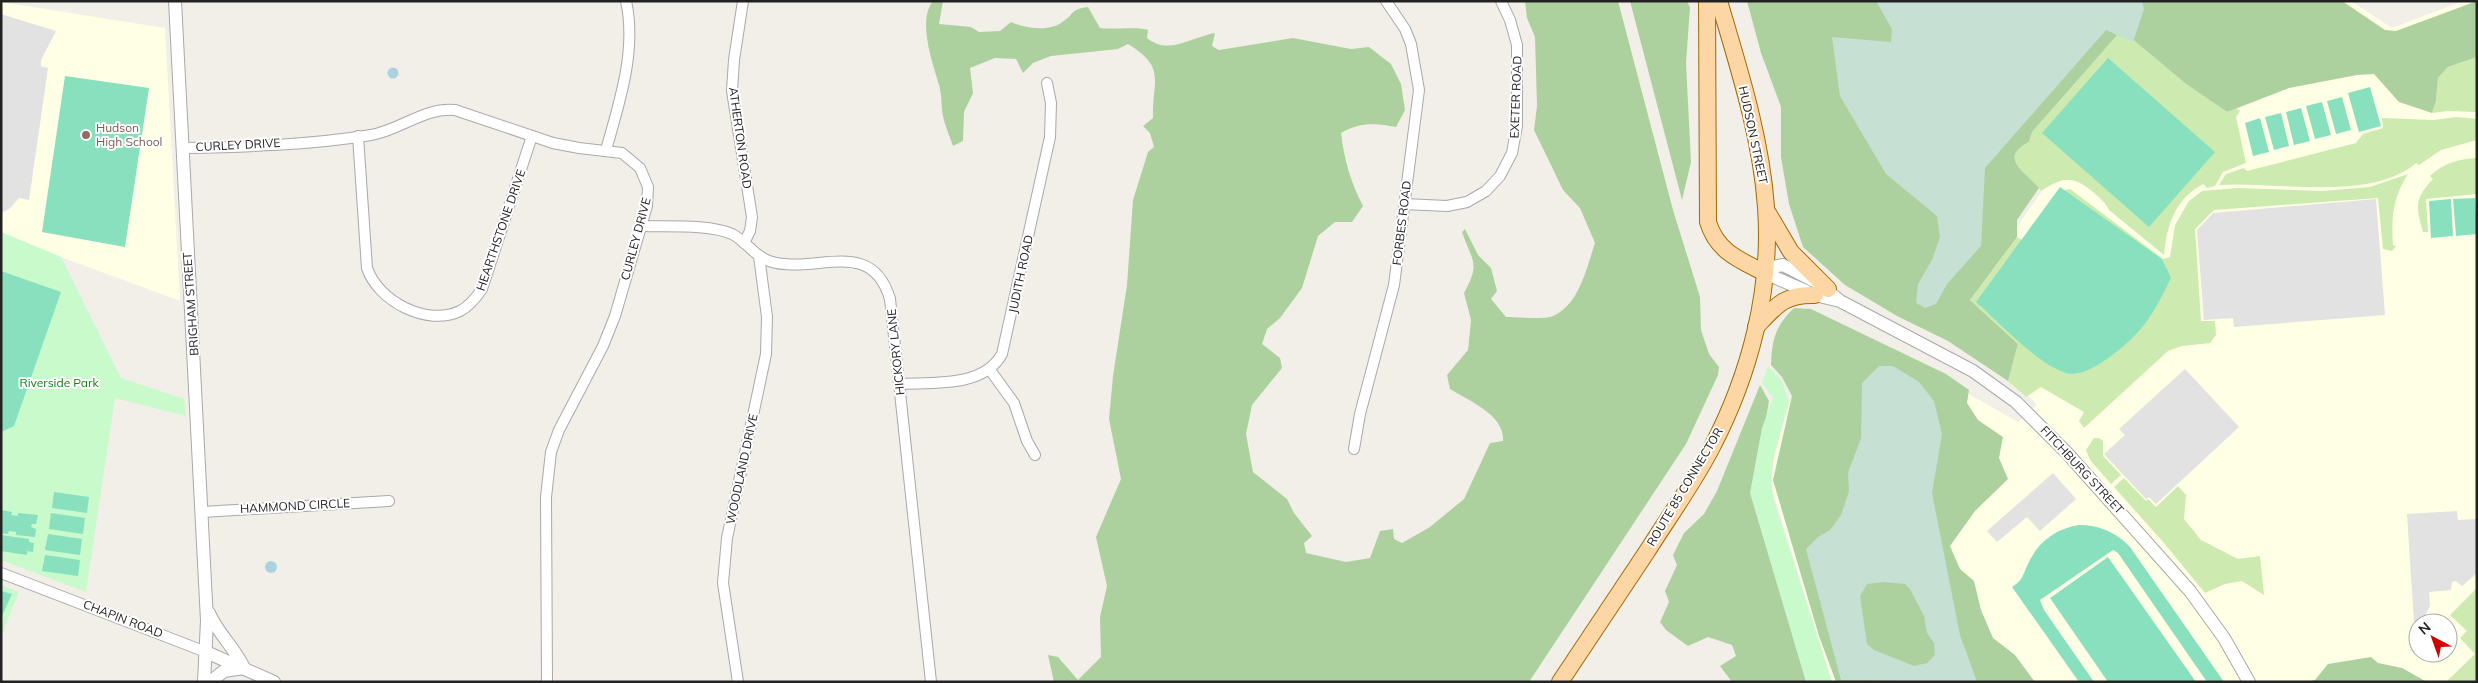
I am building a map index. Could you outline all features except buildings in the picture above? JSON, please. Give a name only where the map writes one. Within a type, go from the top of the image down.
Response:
[{"type":"main road","points":[[1707,1],[1708,222],[1717,242],[1728,253],[1765,272]]},
{"type":"main road","name":"HUDSON STREET","points":[[1719,1],[1753,123],[1766,208],[1765,272]]},
{"type":"main road","points":[[1756,327],[1783,300],[1821,292],[1791,252],[1766,208]]},
{"type":"main road","name":"ROUTE 85 CONNECTOR","points":[[1560,682],[1711,449],[1734,399],[1756,327],[1765,272]]},
{"type":"street","name":"BRIGHAM STREET","points":[[175,1],[207,606],[204,682]]},
{"type":"street","points":[[606,150],[625,78],[629,17],[626,1]]},
{"type":"street","name":"ATHERTON ROAD","points":[[743,1],[732,81],[734,113],[752,217],[750,231],[744,243]]},
{"type":"street","name":"FORBES ROAD","points":[[1354,449],[1360,414],[1394,285],[1419,90],[1411,44],[1405,29],[1386,1]]},
{"type":"street","name":"EXETER ROAD","points":[[1404,204],[1447,206],[1467,202],[1486,191],[1500,176],[1512,153],[1517,126],[1517,45],[1510,20],[1501,1]]},
{"type":"street","name":"JUDITH ROAD","points":[[990,370],[997,363],[1006,342],[1050,137],[1051,103],[1048,82]]},
{"type":"street","name":"CURLEY DRIVE","points":[[183,148],[358,136],[396,128],[434,110],[445,109],[455,110],[532,136],[579,148],[606,150],[629,157],[644,173],[648,187],[648,196],[642,226],[609,332],[559,430],[551,452],[546,497],[547,682]]},
{"type":"street","name":"HEARTHSTONE DRIVE","points":[[358,136],[367,268],[371,280],[390,299],[418,312],[446,315],[461,311],[474,301],[482,289],[532,136]]},
{"type":"street","name":"HICKORY LANE","points":[[642,226],[713,230],[729,233],[768,261],[788,264],[851,261],[866,265],[878,274],[886,285],[890,299],[931,682]]},
{"type":"street","name":"WOODLAND DRIVE","points":[[738,682],[723,583],[723,568],[727,538],[766,354],[767,318],[759,256]]},
{"type":"street","points":[[1765,272],[1821,292]]},
{"type":"street","name":"FITCHBURG STREET","points":[[1821,292],[1973,371],[2002,391],[2029,414],[2190,591],[2224,638],[2249,682]]},
{"type":"street","points":[[899,384],[965,379],[990,370],[1014,403],[1027,441],[1035,455]]},
{"type":"street","name":"HAMMOND CIRCLE","points":[[202,512],[389,501]]},
{"type":"street","name":"CHAPIN ROAD","points":[[1,573],[206,652],[274,682]]},
{"type":"street","name":"BRIGHAM STREET","points":[[207,606],[216,628],[240,658],[244,668]]},
{"type":"street","points":[[210,682],[224,671],[244,668]]},
{"type":"shaded area","points":[[1876,1],[2142,1],[2144,9],[2133,42],[2106,30],[1985,168],[1981,246],[1947,284],[1936,304],[1925,308],[1916,303],[1918,284],[1932,260],[1940,237],[1937,216],[1886,174],[1840,96],[1832,37],[1891,42],[1892,29]]},
{"type":"shaded area","points":[[2141,1],[2351,1],[2392,28],[2463,1],[2477,1],[2477,682],[1832,682],[1771,486],[1774,456],[1789,402],[1859,332],[2018,422],[2037,405],[2003,366],[1953,316],[2048,183]]},
{"type":"shaded area","name":"Hudson High School","points":[[1,2],[165,28],[180,301],[61,257],[1,232]]},
{"type":"shaded area","points":[[1,14],[56,31],[41,60],[41,66],[48,68],[29,200],[19,198],[9,209],[1,213]]},
{"type":"shaded area","points":[[2376,199],[2385,315],[2234,327],[2233,318],[2204,320],[2197,230],[2213,213]]},
{"type":"shaded area","points":[[1879,366],[1893,366],[1919,382],[1934,401],[1942,434],[1932,493],[1960,635],[1977,682],[1841,680],[1806,549],[1818,537],[1830,530],[1841,515],[1849,491],[1848,473],[1861,438],[1862,383]],"holes":[[[1884,582],[1905,584],[1910,589],[1924,616],[1927,633],[1934,643],[1935,655],[1927,663],[1914,666],[1874,650],[1867,644],[1860,596],[1867,584]]]},
{"type":"shaded area","points":[[2185,369],[2239,427],[2156,504],[2149,497],[2146,499],[2104,454],[2125,435],[2119,429]]},
{"type":"shaded area","points":[[2053,473],[2076,499],[2040,531],[2027,517],[1997,542],[1987,531]]},
{"type":"shaded area","points":[[2457,511],[2458,520],[2477,519],[2477,573],[2462,586],[2456,581],[2452,582],[2451,590],[2429,592],[2430,606],[2426,613],[2413,613],[2407,514]]},
{"type":"green space","points":[[933,1],[943,1],[939,24],[971,27],[979,32],[1000,31],[1011,22],[1029,27],[1043,28],[1056,26],[1075,11],[1088,7],[1100,28],[1148,30],[1147,38],[1155,43],[1164,45],[1180,44],[1215,33],[1212,46],[1219,50],[1293,38],[1351,49],[1369,47],[1391,64],[1401,84],[1405,110],[1396,127],[1368,124],[1348,129],[1341,133],[1349,171],[1363,206],[1352,222],[1335,222],[1318,236],[1302,288],[1280,318],[1267,329],[1262,344],[1280,358],[1282,368],[1252,405],[1246,434],[1253,472],[1287,499],[1294,513],[1312,536],[1304,543],[1306,553],[1346,562],[1370,558],[1380,531],[1393,529],[1394,539],[1402,543],[1430,527],[1464,499],[1490,443],[1503,441],[1502,432],[1492,416],[1450,389],[1447,375],[1468,350],[1471,320],[1464,293],[1472,275],[1473,262],[1462,232],[1465,229],[1478,255],[1491,268],[1497,291],[1491,299],[1506,317],[1537,318],[1553,316],[1562,311],[1569,303],[1581,284],[1595,243],[1580,208],[1563,190],[1534,130],[1537,106],[1535,37],[1527,18],[1525,1],[1618,1],[1673,210],[1700,297],[1701,330],[1709,354],[1719,367],[1718,375],[1686,444],[1529,682],[1054,682],[1048,655],[1058,657],[1078,680],[1101,657],[1100,617],[1107,586],[1096,537],[1121,479],[1109,419],[1113,376],[1127,285],[1133,200],[1148,152],[1154,147],[1150,133],[1143,126],[1153,118],[1155,76],[1148,60],[1128,44],[1118,49],[1051,56],[1033,63],[1023,73],[1016,59],[995,58],[970,68],[973,93],[964,112],[963,141],[953,146],[942,112],[940,89],[930,54],[926,31],[928,9]]},
{"type":"green space","points":[[1630,1],[1687,1],[1690,7],[1686,63],[1691,162],[1682,200]]},
{"type":"green space","points":[[1747,1],[2342,1],[2385,30],[2396,31],[2477,1],[2477,57],[2448,67],[2438,78],[2436,101],[2432,113],[2399,102],[2374,74],[2357,75],[2289,88],[2227,112],[2186,84],[2125,33],[2119,33],[2032,132],[2029,142],[2015,154],[2017,165],[2039,188],[2017,220],[2017,237],[1970,300],[2018,344],[2008,381],[1948,341],[1897,316],[1845,285],[1803,247],[1789,204],[1781,157],[1781,107],[1761,53]]},
{"type":"green space","points":[[2119,33],[2125,33],[2186,84],[2227,112],[2236,108],[2240,111],[2236,117],[2246,163],[2223,172],[2215,186],[2207,188],[2203,184],[2186,197],[2179,205],[2170,223],[2164,255],[2109,210],[2102,200],[2086,187],[2067,180],[2055,183],[2041,191],[2023,172],[2015,160],[2015,154],[2019,148],[2029,142],[2032,132]]},
{"type":"green space","points":[[2477,57],[2477,112],[2448,111],[2432,113],[2436,101],[2438,78],[2448,67]]},
{"type":"green space","points":[[2108,58],[2215,152],[2149,227],[2042,133]]},
{"type":"green space","points":[[65,76],[149,88],[125,247],[42,232]]},
{"type":"green space","points":[[2370,87],[2381,126],[2359,132],[2348,93]]},
{"type":"green space","points":[[2342,97],[2351,130],[2336,134],[2327,101]]},
{"type":"green space","points":[[2322,102],[2331,135],[2315,139],[2306,106]]},
{"type":"green space","points":[[2301,108],[2310,141],[2294,145],[2286,112]]},
{"type":"green space","points":[[2281,113],[2289,146],[2274,150],[2265,117]]},
{"type":"green space","points":[[2457,117],[2477,119],[2477,140],[2441,150],[2419,165],[2416,163],[2397,175],[2375,182],[2349,186],[2322,187],[2219,185],[2226,174],[2244,168],[2247,171],[2356,143],[2363,134],[2383,128],[2382,118],[2434,120]]},
{"type":"green space","points":[[2260,118],[2269,152],[2253,156],[2245,123]]},
{"type":"green space","points":[[2477,158],[2477,194],[2426,199],[2428,232],[2423,232],[2418,204],[2422,192],[2433,179],[2430,176],[2452,162]]},
{"type":"green space","points":[[2408,174],[2399,191],[2394,208],[2392,235],[2393,245],[2396,246],[2392,251],[2383,249],[2378,198],[2214,210],[2195,229],[2201,321],[2215,321],[2216,335],[2210,343],[2182,346],[2168,351],[2084,428],[2079,421],[2084,412],[2041,387],[2026,397],[2008,381],[2018,344],[1970,300],[2017,237],[2022,240],[2059,191],[2070,189],[2163,259],[2170,257],[2175,225],[2189,201],[2202,191],[2238,188],[2323,191],[2370,187]]},
{"type":"green space","points":[[2060,187],[2162,259],[2171,278],[2152,314],[2129,341],[2097,365],[2075,374],[2066,373],[2043,361],[2019,342],[1976,302]]},
{"type":"green space","points":[[2475,198],[2477,234],[2456,236],[2453,199]]},
{"type":"green space","points":[[2451,199],[2453,236],[2431,238],[2429,201]]},
{"type":"green space","name":"Riverside Park","points":[[1,232],[61,257],[121,378],[184,399],[186,416],[115,398],[86,592],[1,560]]},
{"type":"green space","points":[[1,271],[61,292],[14,426],[1,432]]},
{"type":"green space","points":[[1794,308],[1811,309],[1946,374],[1969,390],[1967,403],[1978,420],[2003,437],[1999,458],[2008,479],[1975,511],[1950,546],[1960,569],[1974,581],[1981,610],[1993,638],[2015,655],[2035,682],[1836,682],[1819,636],[1773,480],[1792,396],[1782,377],[1771,365],[1772,348],[1779,327]]},
{"type":"green space","points":[[1768,366],[1782,381],[1789,402],[1774,456],[1771,477],[1773,497],[1832,682],[1806,682],[1750,493],[1762,428],[1773,398],[1762,383]]},
{"type":"green space","points":[[1760,385],[1769,401],[1755,485],[1824,682],[1732,682],[1720,666],[1736,656],[1732,645],[1708,637],[1688,646],[1666,630],[1660,622],[1669,602],[1665,591],[1677,565],[1673,555],[1684,533],[1704,514],[1717,491]]},
{"type":"green space","points":[[2094,438],[2099,438],[2103,441],[2103,456],[2121,475],[2111,484],[2090,460],[2086,450]]},
{"type":"green space","points":[[2124,478],[2146,501],[2148,499],[2156,507],[2178,486],[2186,495],[2184,519],[2201,540],[2238,559],[2260,556],[2264,595],[2242,581],[2225,584],[2205,593],[2114,487]]},
{"type":"green space","points":[[54,492],[89,497],[87,513],[52,508]]},
{"type":"green space","points":[[1,510],[12,512],[11,515],[18,516],[18,513],[38,515],[36,524],[32,524],[31,527],[36,529],[35,537],[16,535],[16,532],[9,531],[8,534],[1,533]]},
{"type":"green space","points":[[51,513],[85,518],[83,534],[49,529]]},
{"type":"green space","points":[[2079,525],[2107,530],[2119,537],[2130,547],[2224,682],[2207,682],[2118,553],[2113,550],[2040,600],[2044,610],[2094,682],[2079,682],[2012,587],[2022,578],[2036,550],[2047,538],[2062,530]]},
{"type":"green space","points":[[48,534],[82,539],[80,555],[45,550]]},
{"type":"green space","points":[[1,535],[29,539],[29,542],[34,543],[33,552],[27,551],[27,555],[1,551]]},
{"type":"green space","points":[[45,555],[80,560],[78,576],[42,571]]},
{"type":"green space","points":[[2108,557],[2196,682],[2108,682],[2050,598]]},
{"type":"green space","points":[[1,585],[19,592],[1,636]]},
{"type":"green space","points":[[2477,588],[2477,682],[2446,682],[2475,654],[2460,638],[2467,631],[2458,623],[2458,613],[2452,613]]},
{"type":"green space","points":[[1,591],[12,594],[1,618]]},
{"type":"green space","points":[[2371,657],[2378,663],[2402,668],[2427,682],[2307,682],[2315,680],[2328,664]]},
{"type":"water","points":[[391,68],[395,68],[398,73],[397,77],[391,78],[388,75],[388,71]]},
{"type":"water","points":[[269,561],[273,561],[277,567],[273,573],[269,573],[265,569],[265,565]]},
{"type":"place","name":"Hudson High School","points":[[86,135]]}]
